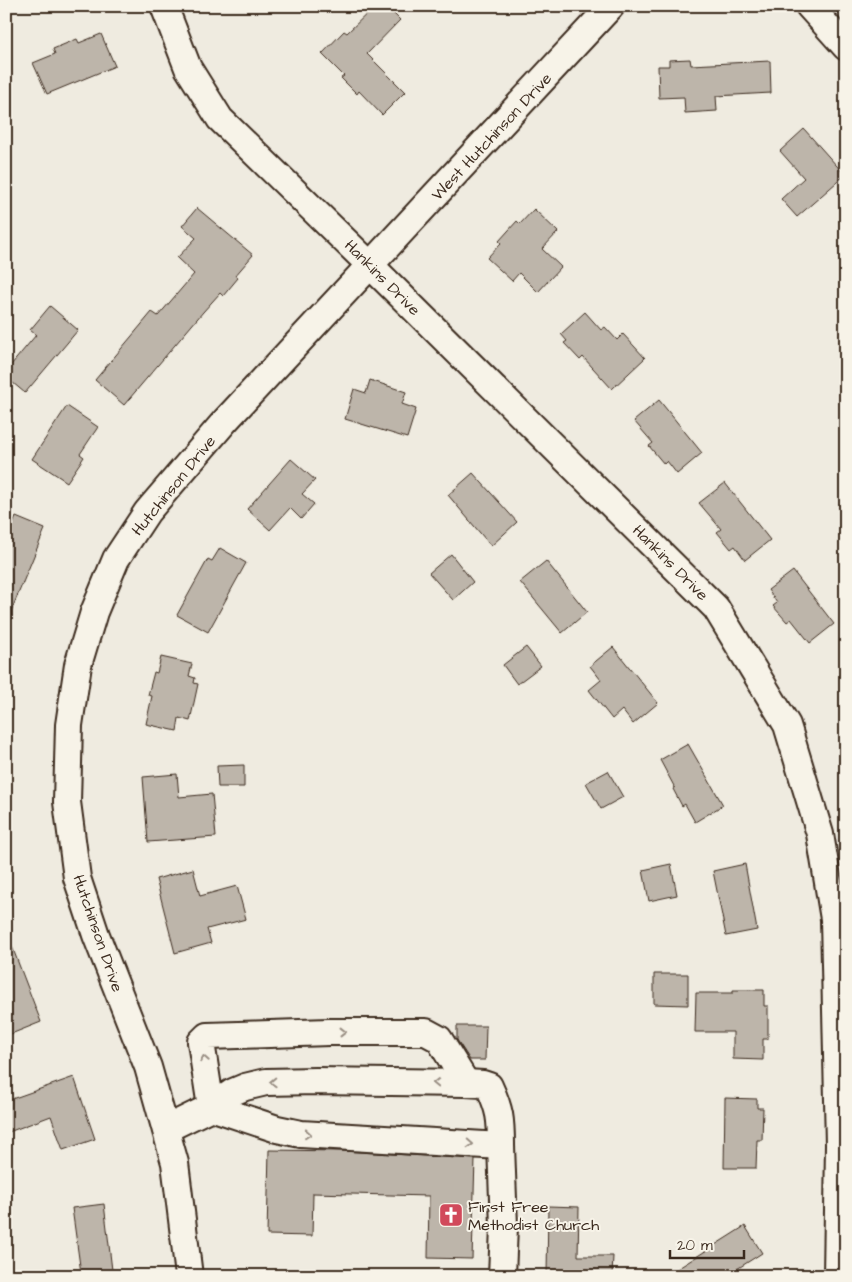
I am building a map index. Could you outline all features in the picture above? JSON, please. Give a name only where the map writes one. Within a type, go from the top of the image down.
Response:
[{"type":"street","name":"Hankins Drive","points":[[164,6],[188,68],[220,119],[716,608],[788,725],[820,834],[834,919],[839,1145],[837,1276]]},
{"type":"street","name":"West Hutchinson Drive","points":[[370,265],[612,6]]},
{"type":"street","points":[[809,6],[846,47]]},
{"type":"street","name":"Hutchinson Drive","points":[[189,1276],[175,1163],[166,1129],[148,1067],[96,935],[77,878],[67,802],[69,726],[78,665],[94,612],[116,559],[147,512],[225,421],[370,265]]},
{"type":"street","points":[[211,1107],[201,1042],[207,1036],[329,1032],[426,1032],[439,1039],[466,1083]]},
{"type":"street","points":[[166,1129],[211,1107],[233,1092],[266,1082],[466,1083],[489,1086],[499,1107],[501,1127],[504,1226],[502,1267]]},
{"type":"street","points":[[211,1107],[277,1129],[301,1134],[501,1146]]},
{"type":"building","points":[[375,6],[386,6],[400,20],[367,54],[405,92],[382,115],[359,91],[357,94],[341,78],[344,76],[322,54],[344,31],[347,33]]},
{"type":"building","points":[[101,34],[115,66],[47,94],[33,63],[55,54],[53,49],[77,39],[79,43]]},
{"type":"building","points":[[690,59],[691,65],[770,61],[771,93],[716,96],[717,111],[685,113],[684,97],[659,98],[658,66],[669,66],[669,60]]},
{"type":"building","points":[[804,129],[845,175],[797,217],[781,199],[804,178],[780,151]]},
{"type":"building","points":[[197,208],[253,255],[235,276],[238,278],[223,296],[220,293],[124,405],[95,380],[152,312],[158,316],[194,274],[177,258],[196,238],[182,226]]},
{"type":"building","points":[[534,209],[558,232],[542,249],[561,267],[538,292],[519,273],[512,281],[487,258],[517,221],[520,224]]},
{"type":"building","points":[[50,306],[78,330],[25,393],[6,377],[6,371],[36,335],[30,330]]},
{"type":"building","points":[[585,312],[601,330],[605,327],[617,340],[623,334],[645,358],[612,389],[583,357],[580,360],[564,343],[567,341],[561,334]]},
{"type":"building","points":[[370,380],[406,392],[402,404],[416,409],[407,438],[345,419],[354,389],[366,393]]},
{"type":"building","points":[[659,400],[702,453],[677,474],[667,461],[664,464],[649,446],[653,443],[634,421]]},
{"type":"building","points":[[67,406],[98,427],[80,454],[84,457],[67,482],[32,459]]},
{"type":"building","points":[[291,459],[315,480],[302,494],[314,504],[301,519],[290,508],[270,530],[247,509]]},
{"type":"building","points":[[473,473],[517,522],[491,546],[448,495]]},
{"type":"building","points":[[725,483],[770,540],[745,560],[735,546],[731,549],[717,532],[721,529],[699,503]]},
{"type":"building","points":[[16,517],[45,529],[7,621],[6,540]]},
{"type":"building","points":[[220,548],[246,563],[208,632],[177,615],[208,559],[212,561]]},
{"type":"building","points":[[451,554],[473,582],[453,600],[429,573]]},
{"type":"building","points":[[546,561],[587,612],[562,633],[520,582]]},
{"type":"building","points":[[793,571],[834,624],[810,643],[791,619],[787,622],[773,606],[777,603],[768,590]]},
{"type":"building","points":[[526,647],[541,666],[517,684],[503,665]]},
{"type":"building","points":[[613,647],[658,703],[633,724],[622,710],[612,719],[589,690],[601,680],[590,666]]},
{"type":"building","points":[[161,657],[192,664],[189,676],[195,678],[194,683],[198,684],[190,721],[179,718],[177,731],[146,724],[152,696],[148,695],[154,672],[157,673]]},
{"type":"building","points":[[688,744],[723,805],[695,822],[685,804],[682,806],[660,760]]},
{"type":"building","points":[[244,765],[244,787],[218,787],[217,766]]},
{"type":"building","points":[[608,771],[623,797],[601,809],[586,783]]},
{"type":"building","points":[[177,774],[179,797],[212,794],[216,837],[148,842],[143,777]]},
{"type":"building","points":[[671,864],[677,895],[649,901],[643,870]]},
{"type":"building","points":[[745,864],[757,930],[726,936],[713,871]]},
{"type":"building","points":[[193,869],[200,896],[237,886],[246,919],[207,929],[211,943],[175,953],[156,879]]},
{"type":"building","points":[[8,936],[41,1022],[6,1036],[6,937]]},
{"type":"building","points":[[654,974],[688,974],[688,1005],[654,1004]]},
{"type":"building","points":[[733,990],[764,990],[764,1006],[768,1006],[768,1039],[763,1039],[763,1060],[733,1059],[733,1032],[695,1032],[696,993],[733,993]]},
{"type":"building","points":[[457,1026],[486,1026],[485,1060],[470,1060],[457,1040]]},
{"type":"building","points":[[74,1077],[95,1139],[63,1150],[51,1116],[6,1133],[6,1101]]},
{"type":"building","points":[[725,1098],[757,1099],[757,1108],[763,1108],[762,1140],[757,1140],[756,1168],[724,1168]]},
{"type":"building","name":"First Free Methodist Church","points":[[269,1150],[342,1151],[475,1159],[472,1259],[428,1258],[429,1196],[313,1193],[312,1236],[267,1235]]},
{"type":"building","points":[[104,1204],[112,1270],[81,1273],[72,1208]]},
{"type":"building","points":[[548,1206],[579,1207],[578,1256],[613,1256],[612,1276],[547,1276]]},
{"type":"building","points":[[745,1226],[762,1253],[726,1276],[666,1276]]},
{"type":"place","name":"First Free Methodist Church","points":[[451,1215]]}]
